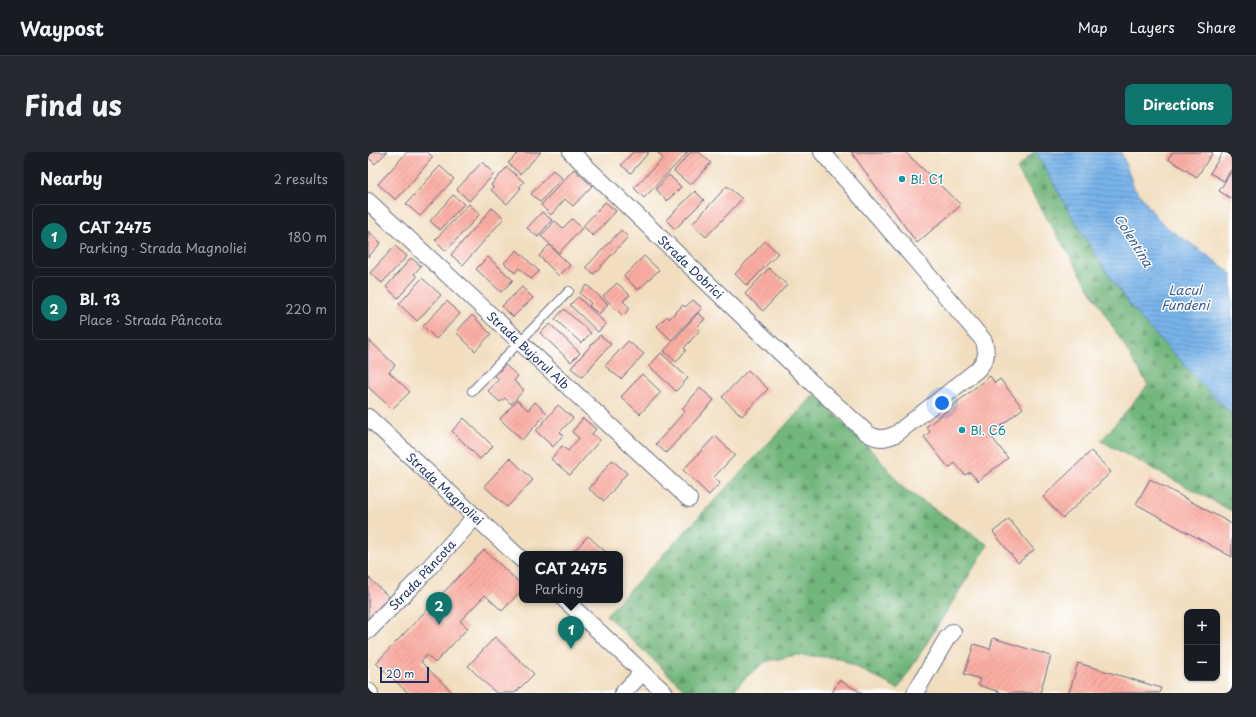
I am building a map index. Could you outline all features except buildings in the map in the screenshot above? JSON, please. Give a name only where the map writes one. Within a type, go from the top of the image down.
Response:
[{"type":"street","name":"Strada Dobrici","points":[[571,152],[811,382],[867,433],[873,437],[882,439],[896,434],[976,370],[986,358],[986,350],[984,342],[822,152]]},
{"type":"street","name":"Strada Bujorul Alb","points":[[368,201],[689,499]]},
{"type":"street","name":"Strada Magnoliei","points":[[368,417],[519,557]]},
{"type":"street","name":"Strada Pâncota","points":[[368,631],[476,517]]},
{"type":"street","points":[[568,603],[665,693]]},
{"type":"street","points":[[915,693],[946,638],[953,632]]},
{"type":"street","points":[[622,693],[643,672]]},
{"type":"lane","points":[[472,391],[569,291]]},
{"type":"green space","points":[[1033,152],[1036,152],[1069,210],[1114,282],[1146,325],[1174,353],[1209,392],[1232,414],[1232,511],[1101,441],[1148,385],[1017,169]]},
{"type":"green space","points":[[815,394],[880,459],[903,488],[988,545],[898,689],[839,658],[796,655],[765,662],[745,678],[732,693],[688,693],[606,615],[617,603],[623,603],[623,597]]},
{"type":"water","name":"Lacul Fundeni","points":[[1036,152],[1121,152],[1134,187],[1158,219],[1170,230],[1206,254],[1232,274],[1232,414],[1145,324],[1129,304],[1087,241]]},
{"type":"place","name":"Bl. C1","points":[[902,179]]},
{"type":"place","name":"Bl. C6","points":[[962,430]]},
{"type":"place","name":"Bl. 13","points":[[439,625]]},
{"type":"place","name":"CAT 2475","points":[[571,649]]},
{"type":"water label","name":"Colentina","points":[[1134,240]]}]
